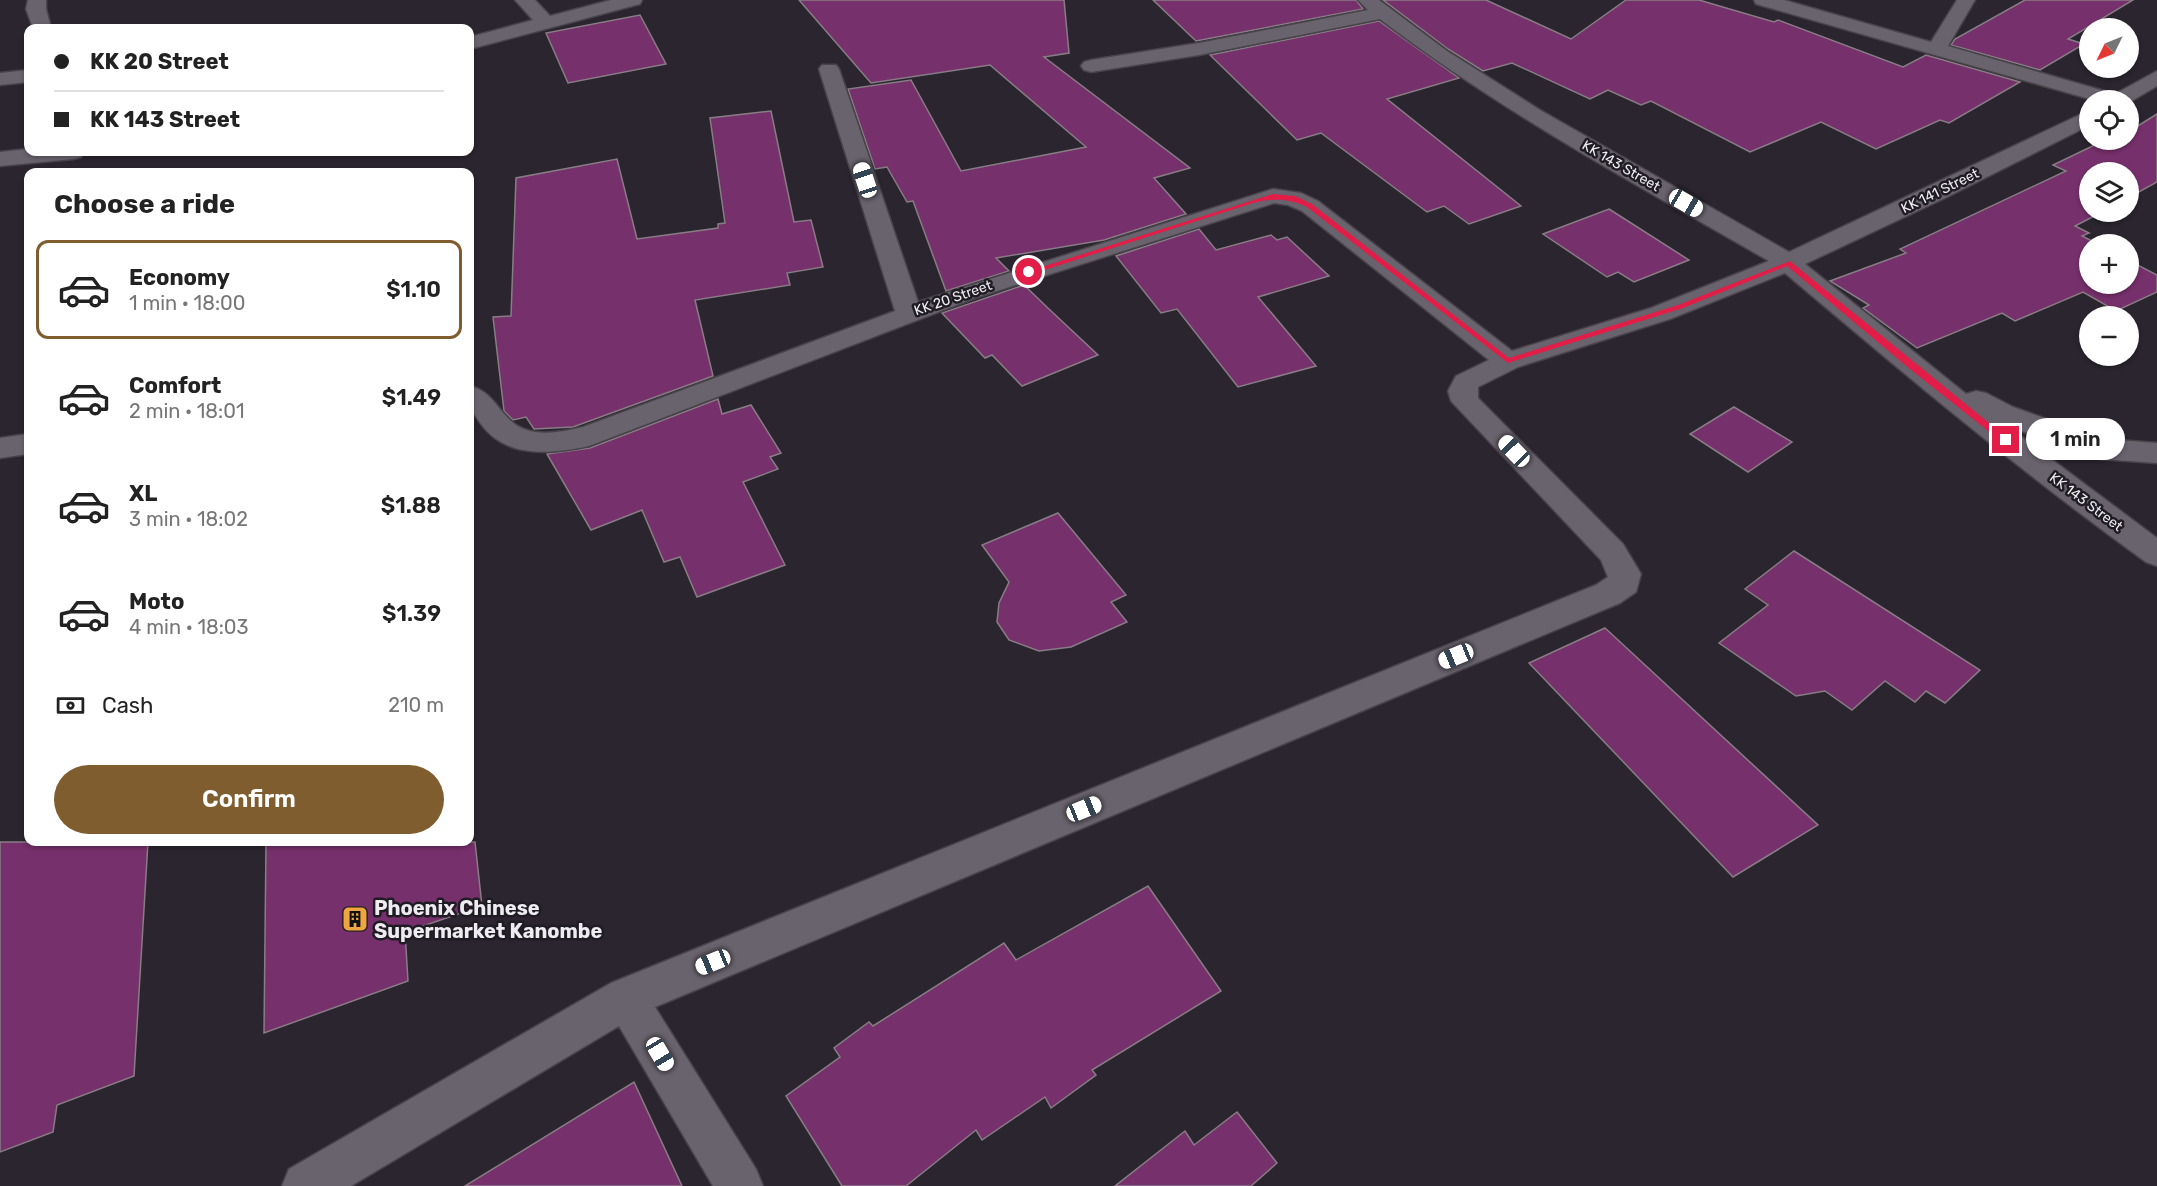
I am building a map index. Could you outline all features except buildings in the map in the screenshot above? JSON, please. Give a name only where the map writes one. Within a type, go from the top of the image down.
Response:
[{"type":"street","points":[[37,0],[36,9],[41,24]]},
{"type":"street","points":[[524,0],[546,23]]},
{"type":"street","points":[[474,42],[633,0]]},
{"type":"street","points":[[1763,0],[2079,90]]},
{"type":"street","points":[[1936,50],[1966,0]]},
{"type":"street","points":[[1092,66],[1199,49],[1375,7]]},
{"type":"street","name":"KK 143 Street","points":[[1375,7],[1532,115],[1788,262],[1913,367],[2098,512],[2157,554]]},
{"type":"street","points":[[829,69],[909,314]]},
{"type":"street","points":[[0,79],[24,76]]},
{"type":"street","points":[[2136,90],[2157,77]]},
{"type":"street","name":"KK 141 Street","points":[[1788,262],[1942,191],[2079,122]]},
{"type":"street","points":[[0,159],[31,156]]},
{"type":"street","name":"KK 20 Street","points":[[474,399],[501,429],[525,440],[557,444],[589,436],[909,314],[1251,201],[1273,196],[1293,198],[1310,206],[1508,361]]},
{"type":"street","points":[[306,1186],[626,998],[1608,594],[1624,583],[1625,574],[1612,552],[1465,401],[1462,391],[1466,382],[1508,361],[1680,306],[1788,262]]},
{"type":"street","points":[[1913,367],[2003,414],[2100,449],[2157,453]]},
{"type":"street","points":[[0,448],[24,445]]},
{"type":"street","points":[[626,998],[739,1186]]},
{"type":"place","name":"Phoenix Chinese Supermarket Kanombe","points":[[355,919]]},
{"type":"route","points":[[1029,272],[1251,201],[1273,196],[1293,198],[1310,206],[1508,361],[1615,329],[1680,306],[1788,262],[1913,367],[2006,440]]}]
